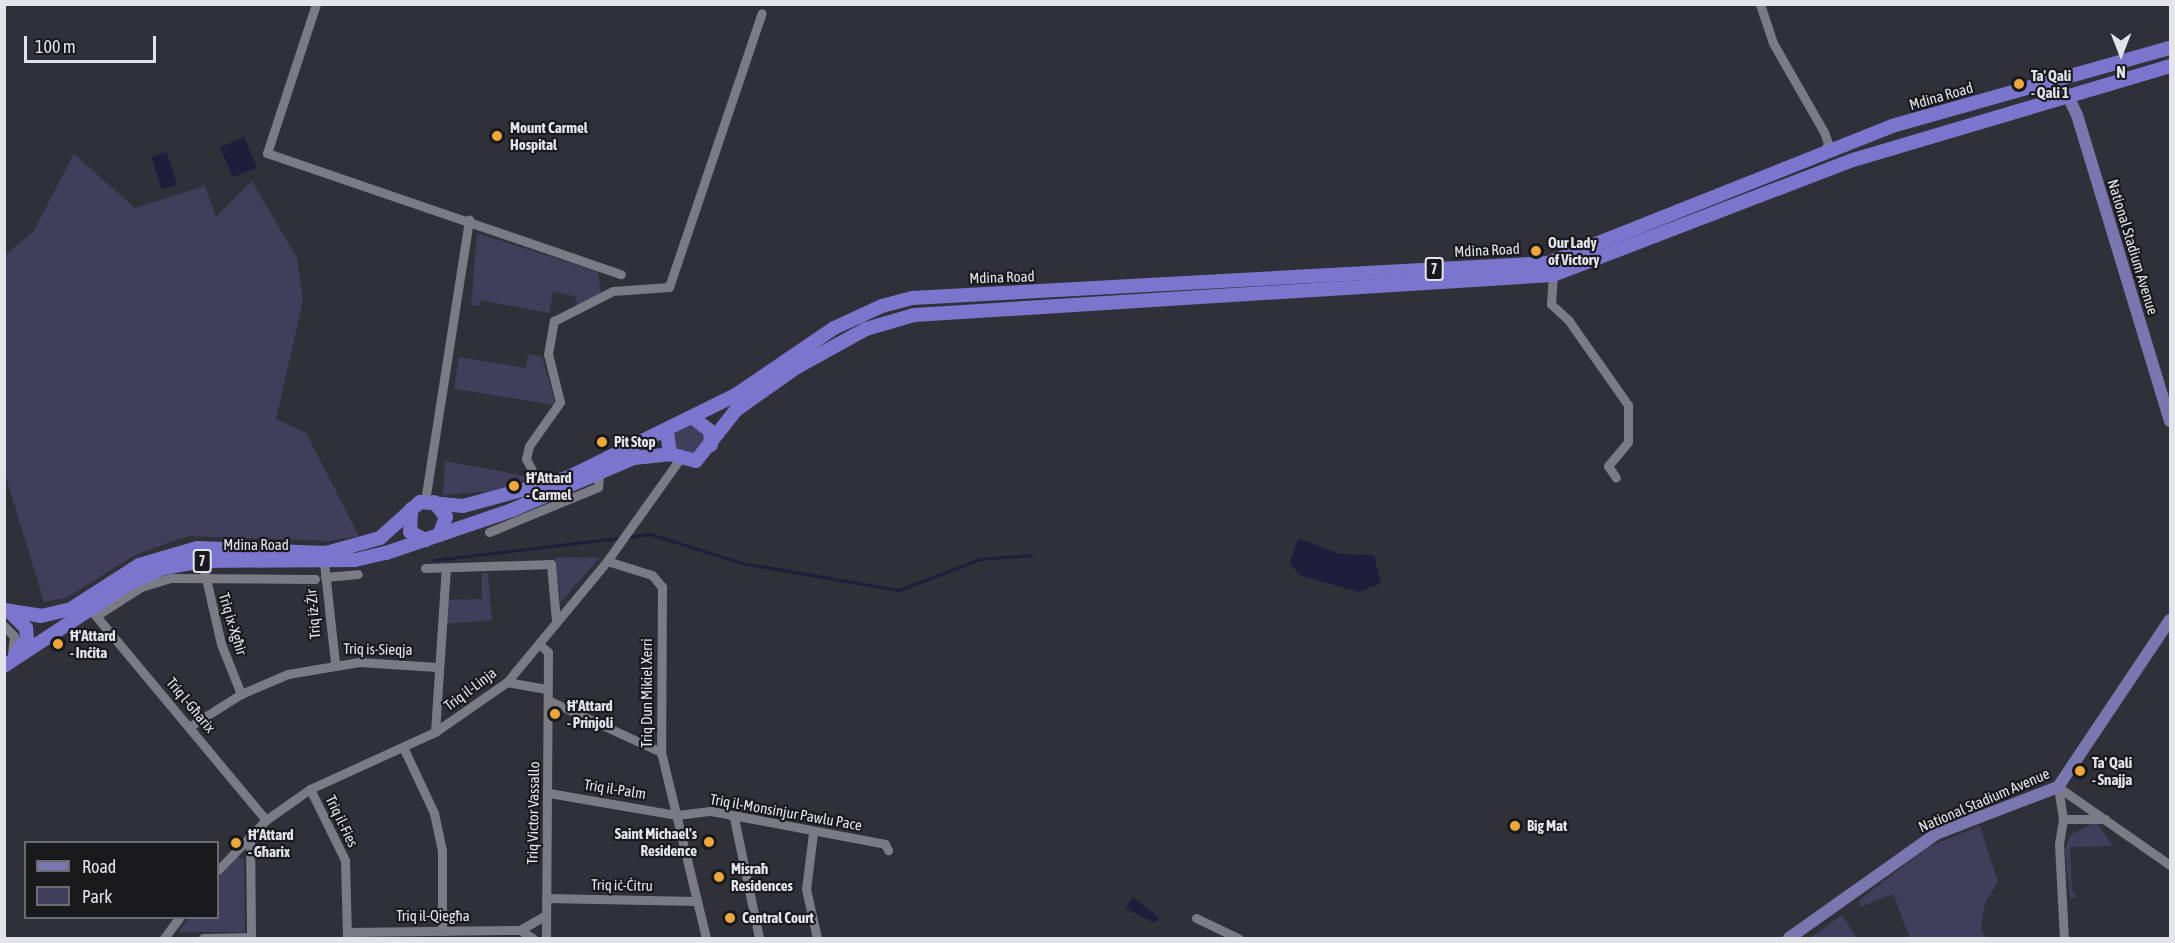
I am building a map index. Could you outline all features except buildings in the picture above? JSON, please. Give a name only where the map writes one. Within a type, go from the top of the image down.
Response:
[{"type":"highway","name":"Mdina Road","points":[[7,611],[41,616],[71,609],[148,562],[197,548],[326,553],[380,538],[411,508],[430,502],[463,506],[541,487],[667,432],[693,418],[784,365],[834,328],[912,298],[1548,263],[1892,126],[2170,48]]},
{"type":"highway","name":"Mdina Road","points":[[6,663],[94,613],[164,568],[202,561],[324,562],[386,553],[433,537],[516,515],[634,458],[675,457],[696,461],[711,445],[736,410],[797,367],[889,320],[1309,287],[1553,276],[1853,160],[2056,97],[2170,66]]},
{"type":"highway","points":[[693,418],[710,431],[711,445]]},
{"type":"highway","points":[[667,432],[675,457]]},
{"type":"highway","points":[[411,508],[410,531],[433,537],[446,518],[430,502]]},
{"type":"highway","points":[[6,663],[27,639],[26,628],[7,611]]},
{"type":"main road","points":[[2077,115],[2085,89]]},
{"type":"main road","points":[[2056,97],[2069,98],[2077,115]]},
{"type":"main road","name":"National Stadium Avenue","points":[[2077,115],[2170,422]]},
{"type":"main road","name":"National Stadium Avenue","points":[[1789,939],[1935,834],[2058,787],[2170,620]]},
{"type":"street","points":[[316,4],[267,153],[621,274]]},
{"type":"street","points":[[1760,4],[1773,44],[1824,132],[1828,143],[1824,152]]},
{"type":"street","points":[[541,487],[526,459],[529,446],[560,402],[548,354],[554,321],[613,291],[669,287],[762,13]]},
{"type":"street","points":[[430,502],[468,221]]},
{"type":"street","points":[[1553,276],[1551,304],[1569,321],[1628,405],[1628,442],[1608,466],[1616,478]]},
{"type":"street","name":"Triq il-Linja","points":[[219,869],[266,820],[310,789],[435,732],[507,682],[607,561],[675,457]]},
{"type":"street","points":[[489,532],[516,515]]},
{"type":"street","name":"Triq ix-Xgħir","points":[[202,561],[204,581],[241,693]]},
{"type":"street","name":"Triq Dun Mikiel Xerri","points":[[607,561],[652,575],[662,587],[661,752],[706,939]]},
{"type":"street","name":"Triq iż-Żir","points":[[324,562],[320,578],[335,664]]},
{"type":"street","points":[[425,568],[551,564],[556,620]]},
{"type":"street","points":[[435,732],[437,667],[446,568]]},
{"type":"street","points":[[94,613],[141,587],[171,578],[204,581],[320,578],[358,574]]},
{"type":"street","name":"Triq l-Għarix","points":[[94,613],[266,820]]},
{"type":"street","points":[[4,626],[14,636],[6,663]]},
{"type":"street","name":"Triq Victor Vassallo","points":[[539,644],[548,652],[546,689],[549,700],[549,793],[546,939]]},
{"type":"street","name":"Triq is-Sieqja","points":[[189,727],[241,693],[335,664],[437,667]]},
{"type":"street","points":[[507,682],[546,689]]},
{"type":"street","points":[[549,700],[661,752]]},
{"type":"street","points":[[403,747],[434,813],[442,851],[442,930]]},
{"type":"street","points":[[2058,787],[2063,819],[2059,844],[2064,939]]},
{"type":"street","points":[[2058,787],[2170,865]]},
{"type":"street","name":"Triq il-Fies","points":[[310,789],[345,860],[347,935]]},
{"type":"street","name":"Triq il-Palm","points":[[549,793],[677,814]]},
{"type":"street","name":"Triq il-Monsinjur Pawlu Pace","points":[[677,814],[711,811],[734,818],[813,833],[885,844],[888,849]]},
{"type":"street","points":[[734,818],[759,939]]},
{"type":"street","points":[[2063,819],[2105,819]]},
{"type":"street","points":[[813,833],[806,889],[817,939]]},
{"type":"street","points":[[203,939],[251,938],[250,837]]},
{"type":"street","name":"Triq iċ-Ċitru","points":[[546,898],[697,901]]},
{"type":"street","name":"Triq il-Qiegħa","points":[[347,935],[442,930],[520,930],[546,915]]},
{"type":"street","points":[[1196,918],[1238,939]]},
{"type":"street","points":[[164,939],[178,919]]},
{"type":"street","points":[[520,930],[533,939]]},
{"type":"green space","points":[[74,154],[135,208],[205,186],[216,217],[252,181],[297,258],[303,300],[276,419],[306,433],[359,536],[329,541],[188,536],[135,555],[66,598],[44,602],[5,474],[5,255],[33,232]]},
{"type":"green space","points":[[477,233],[598,272],[601,294],[578,306],[575,296],[553,292],[549,313],[480,300],[479,306],[471,305]]},
{"type":"green space","points":[[528,354],[542,357],[556,405],[454,389],[459,357],[526,368]]},
{"type":"green space","points":[[689,425],[699,430],[704,440],[699,450],[689,455],[679,450],[674,440],[679,430]]},
{"type":"green space","points":[[445,461],[531,477],[504,490],[443,495]]},
{"type":"green space","points":[[600,557],[561,602],[555,558]]},
{"type":"green space","points":[[482,573],[488,573],[492,620],[444,624],[447,600],[482,599]]},
{"type":"green space","points":[[2096,822],[2113,846],[2070,847],[2072,890],[2077,897],[2070,898],[2065,850],[2070,835]]},
{"type":"green space","points":[[1980,826],[1998,882],[1985,903],[1981,928],[1986,938],[1910,938],[1893,894],[1860,907],[1861,919],[1859,900],[1930,846]]},
{"type":"green space","points":[[238,857],[244,859],[245,932],[178,932],[188,919],[219,919],[219,877]]},
{"type":"green space","points":[[1842,915],[1857,938],[1810,938]]},
{"type":"shaded area","points":[[244,137],[257,167],[233,178],[220,147]]},
{"type":"shaded area","points":[[167,152],[177,185],[162,189],[152,157]]},
{"type":"shaded area","points":[[1298,538],[1340,554],[1374,555],[1381,583],[1359,592],[1299,575],[1290,563]]},
{"type":"shaded area","points":[[1133,897],[1159,918],[1154,923],[1125,908]]},
{"type":"waterway","points":[[629,537],[650,534],[742,563],[899,590],[980,559],[1031,555]]},
{"type":"waterway","points":[[434,560],[619,538]]},
{"type":"place","name":"Ta' Qali - Qali 1","points":[[2019,84]]},
{"type":"place","name":"Mount Carmel Hospital","points":[[497,136]]},
{"type":"place","name":"Our Lady of Victory","points":[[1536,251]]},
{"type":"place","name":"Pit Stop","points":[[602,442]]},
{"type":"place","name":"Ħ'Attard - Carmel","points":[[514,486]]},
{"type":"place","name":"Ħ'Attard - Inċita","points":[[58,644]]},
{"type":"place","name":"Ħ'Attard - Prinjoli","points":[[555,714]]},
{"type":"place","name":"Ta' Qali - Snajja","points":[[2080,771]]},
{"type":"place","name":"Big Mat","points":[[1515,826]]},
{"type":"place","name":"Saint Michael's Residence","points":[[709,842]]},
{"type":"place","name":"Ħ'Attard - Għarix","points":[[236,843]]},
{"type":"place","name":"Misraħ Residences","points":[[719,877]]},
{"type":"place","name":"Central Court","points":[[730,918]]}]
